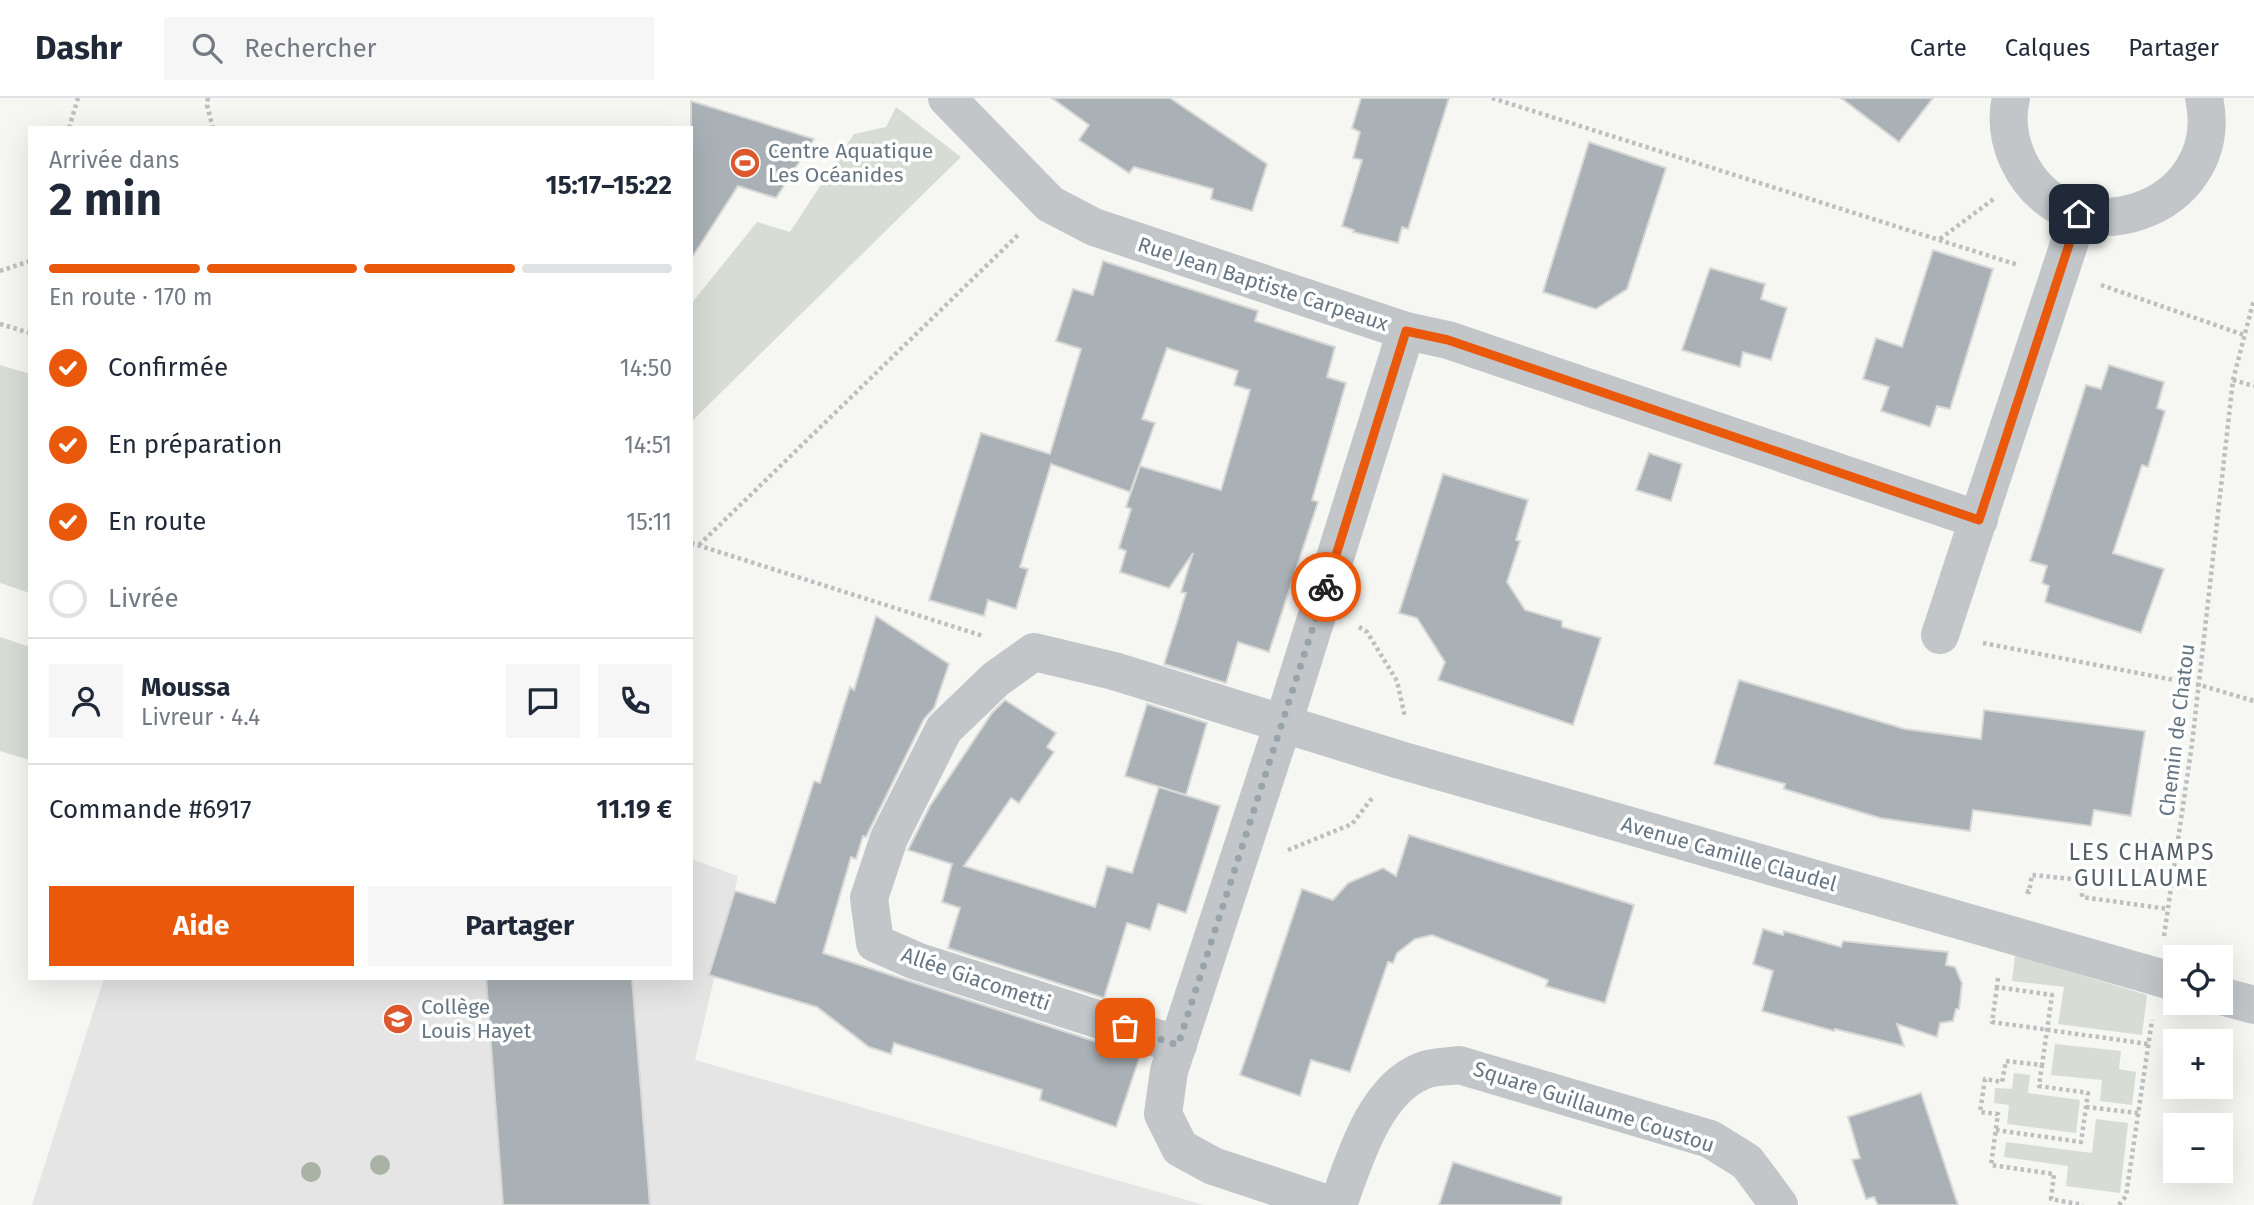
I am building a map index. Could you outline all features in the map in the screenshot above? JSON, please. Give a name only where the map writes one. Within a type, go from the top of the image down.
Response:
[{"type":"street","name":"Rue Jean Baptiste Carpeaux","points":[[947,98],[1049,204],[1094,227],[1406,331],[1448,340],[1979,520]]},
{"type":"street","points":[[2011,98],[2008,112],[2011,145],[2025,175],[2049,198],[2079,214],[2110,218],[2141,212],[2169,197],[2191,173],[2204,145],[2208,114],[2204,98]]},
{"type":"street","points":[[1940,635],[2079,214]]},
{"type":"street","points":[[1331,1205],[1213,1166],[1180,1148],[1163,1114],[1169,1071],[1283,724],[1406,331]]},
{"type":"street","points":[[1034,652],[1114,671],[1283,724]]},
{"type":"street","name":"Allée Giacometti","points":[[1034,652],[996,679],[944,729],[889,838],[869,898],[875,943],[916,961],[1178,1045]]},
{"type":"street","name":"Avenue Camille Claudel","points":[[1283,724],[2163,979]]},
{"type":"street","points":[[2233,999],[2254,1005]]},
{"type":"street","name":"Square Guillaume Coustou","points":[[1338,1205],[1372,1119],[1394,1090],[1422,1071],[1459,1065],[1710,1139],[1747,1162],[1779,1205]]},
{"type":"path","points":[[70,126],[78,98]]},
{"type":"path","points":[[208,98],[212,126]]},
{"type":"path","points":[[1492,98],[2024,267],[2060,271],[2244,335]]},
{"type":"path","points":[[1940,240],[2025,175]]},
{"type":"path","points":[[699,545],[1049,204]]},
{"type":"path","points":[[0,271],[28,262]]},
{"type":"path","name":"Chemin de Chatou","points":[[2167,945],[2168,909],[2200,685],[2233,380],[2254,299]]},
{"type":"path","points":[[0,324],[28,332]]},
{"type":"path","points":[[2233,380],[2254,386]]},
{"type":"path","points":[[693,544],[1034,652]]},
{"type":"path","points":[[1940,635],[2200,685],[2254,701]]},
{"type":"path","points":[[2021,890],[2029,892],[2032,875],[2082,880],[2082,897],[2168,909]]},
{"type":"path","points":[[1998,975],[1992,1022],[2148,1044]]},
{"type":"path","points":[[1996,1130],[2081,1142],[2088,1093],[2039,1086],[2052,995],[1997,987]]},
{"type":"path","name":"Chemin de Chatou","points":[[2119,1205],[2126,1196],[2148,1044],[2163,993]]},
{"type":"path","points":[[2042,1065],[2006,1061],[2002,1082],[1985,1079],[1980,1112],[1998,1114],[1991,1165],[2054,1174],[2051,1199],[2083,1205]]},
{"type":"path","points":[[2086,1107],[2138,1113]]},
{"type":"shaded area","points":[[896,107],[961,157],[693,420],[693,302],[757,222],[790,232],[854,134],[886,127]]},
{"type":"shaded area","points":[[0,365],[28,373],[28,592],[0,583]]},
{"type":"shaded area","points":[[0,637],[28,646],[28,759],[0,751]]},
{"type":"shaded area","name":"Collège Louis Hayet","points":[[693,860],[738,876],[695,1060],[1204,1205],[32,1205],[103,980],[693,980]]},
{"type":"shaded area","points":[[2015,955],[2147,995],[2142,1035],[2058,1024],[2064,987],[2012,981]]},
{"type":"shaded area","points":[[2055,1044],[2121,1051],[2119,1069],[2136,1072],[2132,1105],[2100,1101],[2102,1080],[2051,1075]]},
{"type":"shaded area","points":[[2014,1073],[2030,1075],[2028,1093],[2080,1100],[2076,1133],[2007,1124],[2009,1105],[1994,1103],[1995,1088],[2012,1089]]},
{"type":"shaded area","points":[[2096,1119],[2128,1123],[2120,1193],[2066,1186],[2068,1166],[2004,1157],[2006,1142],[2092,1153]]},
{"type":"building","points":[[1052,98],[1170,98],[1267,164],[1252,211],[1211,199],[1213,189],[1134,167],[1129,173],[1079,140],[1089,125]]},
{"type":"building","points":[[1361,98],[1449,98],[1408,229],[1402,227],[1398,243],[1353,232],[1354,230],[1342,226],[1362,160],[1353,158],[1360,132],[1352,128]]},
{"type":"building","points":[[1841,98],[1933,98],[1899,142]]},
{"type":"building","points":[[691,101],[814,139],[776,198],[738,186],[693,256],[693,126]]},
{"type":"building","points":[[1589,142],[1666,168],[1627,289],[1596,309],[1543,292]]},
{"type":"building","points":[[1933,250],[1993,269],[1950,409],[1937,406],[1930,427],[1881,411],[1889,387],[1863,379],[1876,338],[1902,347]]},
{"type":"building","points":[[1103,261],[1258,311],[1255,321],[1335,347],[1327,377],[1346,383],[1312,500],[1318,502],[1269,652],[1238,642],[1226,683],[1164,664],[1186,593],[1181,592],[1193,553],[1169,588],[1120,572],[1126,551],[1119,548],[1131,509],[1126,507],[1140,466],[1221,490],[1250,390],[1234,385],[1238,371],[1167,348],[1142,419],[1155,423],[1130,492],[1051,464],[1020,567],[1028,569],[1016,609],[988,600],[984,616],[929,600],[981,433],[1050,454],[1081,349],[1056,341],[1073,289],[1093,295]]},
{"type":"building","points":[[1710,268],[1765,284],[1761,299],[1787,308],[1771,360],[1743,352],[1740,367],[1682,350]]},
{"type":"building","points":[[2109,365],[2164,382],[2157,408],[2165,411],[2148,467],[2142,465],[2113,553],[2164,569],[2141,633],[2045,602],[2049,586],[2042,583],[2047,566],[2030,561],[2086,385],[2101,389]]},
{"type":"building","points":[[1649,453],[1682,464],[1671,501],[1636,490]]},
{"type":"building","points":[[1443,474],[1528,500],[1516,540],[1520,541],[1507,582],[1525,610],[1562,621],[1562,627],[1601,638],[1573,725],[1438,680],[1445,662],[1417,618],[1399,613]]},
{"type":"building","points":[[876,616],[949,664],[934,708],[924,719],[866,837],[863,836],[856,859],[851,857],[823,953],[1140,1056],[1116,1127],[1040,1100],[1042,1090],[894,1043],[891,1054],[869,1047],[817,1007],[709,975],[735,891],[775,903],[814,781],[820,783],[850,687],[854,690]]},
{"type":"building","points":[[1739,680],[1905,729],[1981,739],[1984,710],[2145,731],[2131,816],[2094,810],[2091,826],[1973,810],[1970,831],[1880,818],[1784,789],[1785,784],[1714,764]]},
{"type":"building","points":[[1005,700],[1056,733],[1047,747],[1054,752],[1019,803],[1011,798],[964,866],[1095,907],[1107,866],[1132,873],[1159,787],[1220,806],[1186,913],[1158,904],[1150,930],[1127,923],[1104,998],[948,948],[960,908],[942,902],[952,864],[908,850],[930,806],[992,713]]},
{"type":"building","points":[[1147,704],[1207,723],[1186,795],[1125,776]]},
{"type":"building","points":[[1409,835],[1634,905],[1605,1003],[1546,986],[1548,980],[1432,935],[1415,939],[1397,953],[1393,963],[1388,962],[1350,1072],[1311,1060],[1300,1096],[1240,1075],[1302,889],[1333,900],[1348,883],[1383,868],[1396,876]]},
{"type":"building","points":[[1763,929],[1783,935],[1784,931],[1841,947],[1843,941],[1948,952],[1946,965],[1955,967],[1962,983],[1959,1009],[1956,1009],[1953,1021],[1940,1023],[1937,1037],[1897,1024],[1904,1046],[1835,1029],[1834,1031],[1762,1011],[1773,971],[1753,964]]},
{"type":"building","points":[[486,980],[632,980],[650,1205],[503,1205]]},
{"type":"building","points":[[1921,1093],[1958,1205],[1878,1205],[1874,1197],[1866,1199],[1852,1160],[1860,1158],[1848,1117]]},
{"type":"building","points":[[1453,1162],[1562,1197],[1561,1205],[1439,1205]]},
{"type":"way so far","points":[[1125,1028],[1178,1045],[1326,587]]},
{"type":"place","name":"Centre Aquatique Les Océanides","points":[[745,163]]},
{"type":"place","name":"Collège Louis Hayet","points":[[398,1019]]},
{"type":"district","name":"LES CHAMPS GUILLAUME","points":[[2142,865]]},
{"type":"route","points":[[1326,587],[1406,331],[1448,340],[1979,520],[2079,214]]}]
